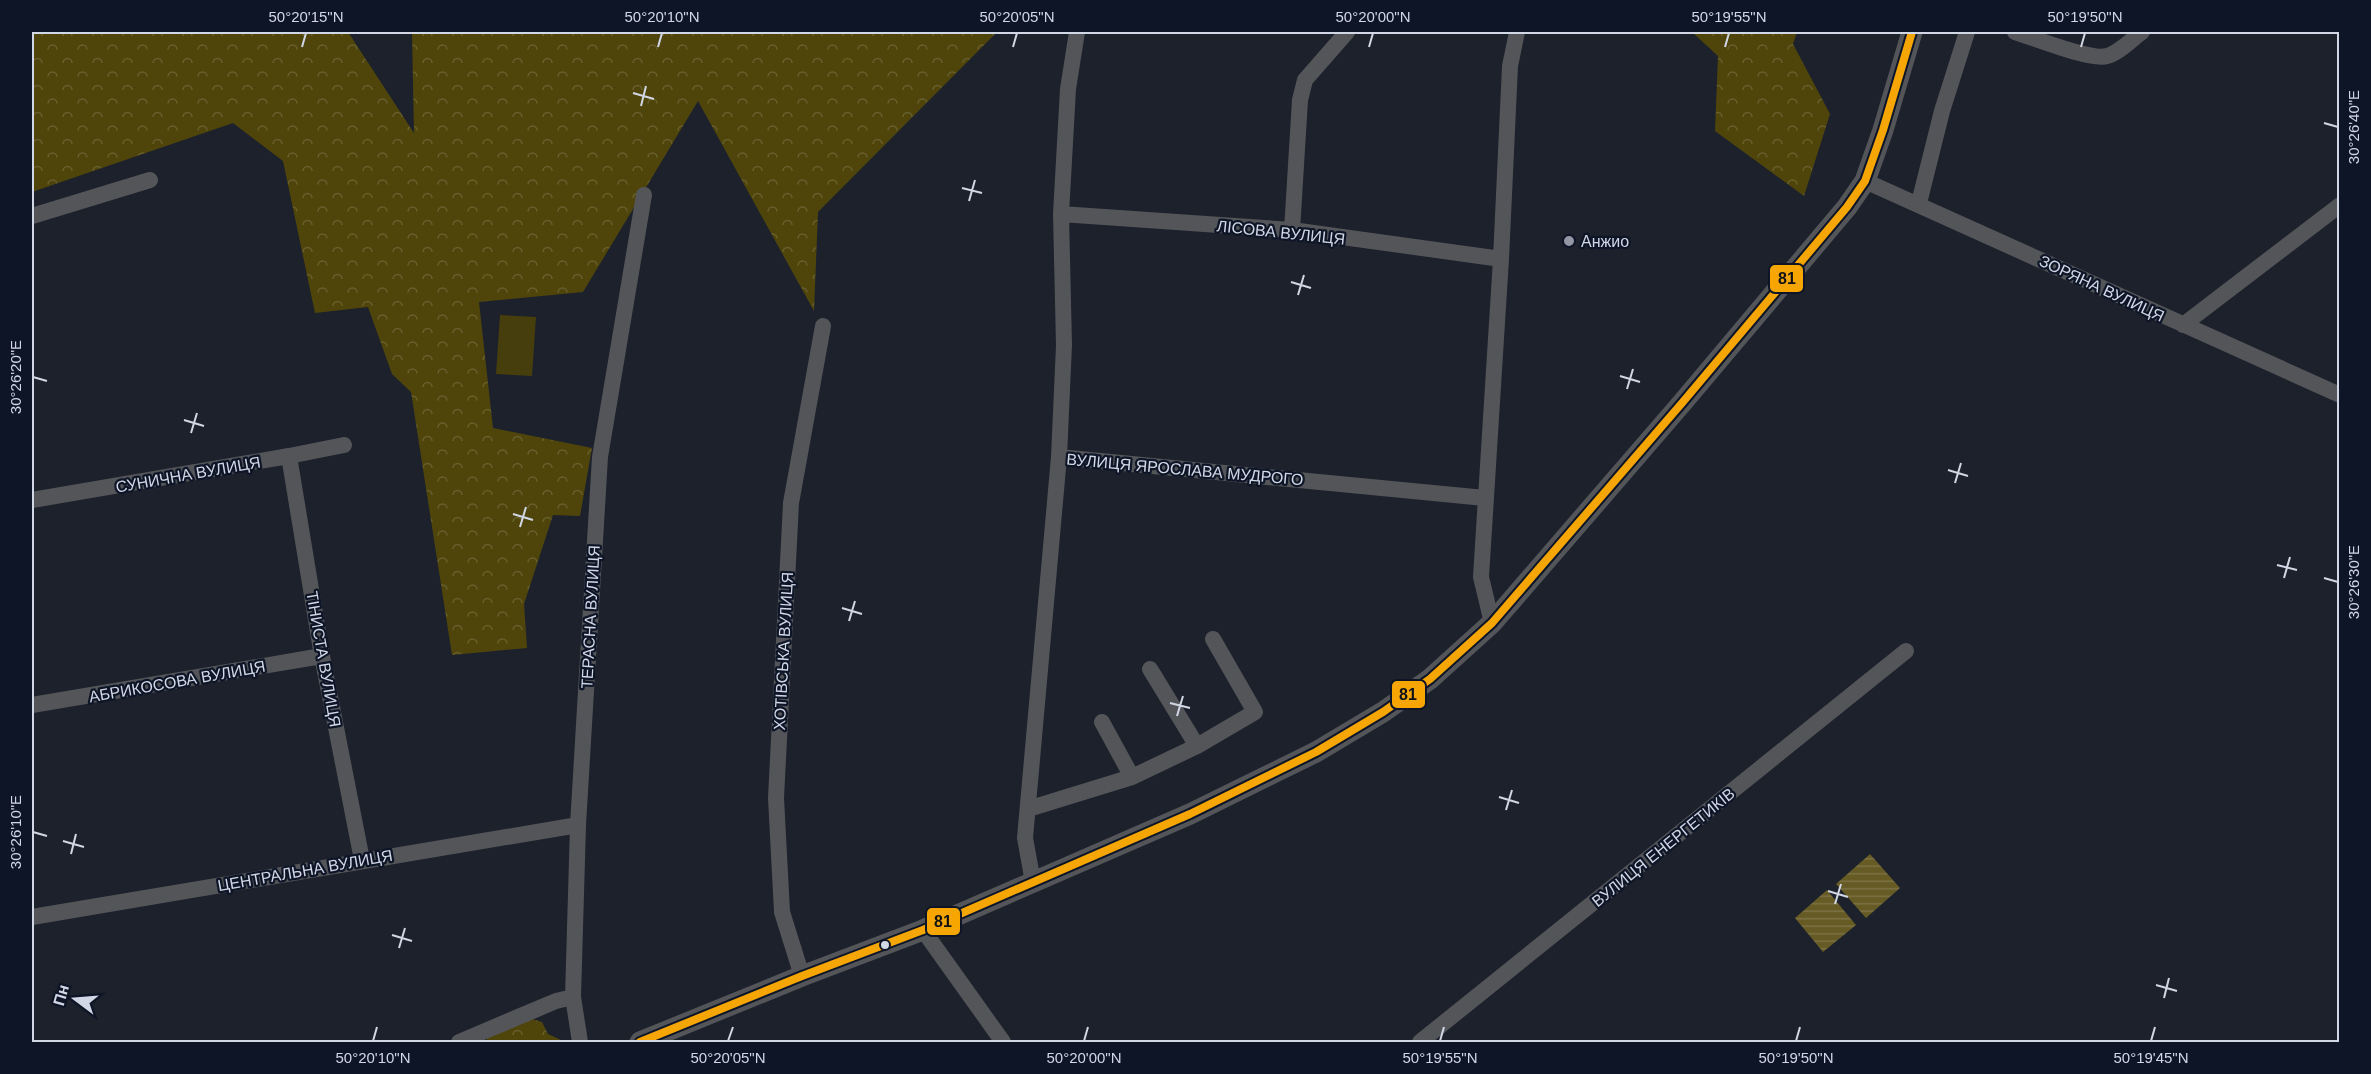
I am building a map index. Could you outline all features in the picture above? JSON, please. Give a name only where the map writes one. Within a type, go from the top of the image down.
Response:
[{"type":"street","points":[[1059,457],[1064,345],[1061,214],[1068,89],[1077,32]]},
{"type":"street","points":[[1292,230],[1300,100],[1305,80],[1347,32]]},
{"type":"street","points":[[1492,624],[1481,577],[1501,260],[1510,66],[1517,32]]},
{"type":"street","points":[[640,1042],[922,930],[1190,814],[1316,752],[1383,712],[1430,679],[1492,624],[1711,370],[1847,207],[1865,181],[1883,130],[1912,32]]},
{"type":"street","points":[[1919,203],[1939,120],[1967,32]]},
{"type":"street","points":[[2015,32],[2088,56],[2102,57],[2109,56],[2142,32]]},
{"type":"street","points":[[32,216],[150,180]]},
{"type":"street","name":"ЗОРЯНА ВУЛИЦЯ","points":[[1865,181],[1919,203],[2340,395]]},
{"type":"street","name":"ТЕРАСНА ВУЛИЦЯ","points":[[580,1042],[573,997],[578,825],[600,457],[644,195]]},
{"type":"street","points":[[2183,325],[2340,205]]},
{"type":"street","name":"ЛІСОВА ВУЛИЦЯ","points":[[1061,214],[1292,230],[1501,260]]},
{"type":"street","name":"ХОТІВСЬКА ВУЛИЦЯ","points":[[802,976],[782,912],[776,798],[791,503],[823,326]]},
{"type":"street","name":"СУНИЧНА ВУЛИЦЯ","points":[[32,500],[344,445]]},
{"type":"street","name":"ТІНИСТА ВУЛИЦЯ","points":[[289,456],[322,656],[362,860]]},
{"type":"street","name":"ВУЛИЦЯ ЯРОСЛАВА МУДРОГО","points":[[1033,882],[1025,838],[1059,457],[1485,498]]},
{"type":"street","points":[[1028,808],[1132,777],[1197,746],[1255,712],[1213,639]]},
{"type":"street","name":"ВУЛИЦЯ ЕНЕРГЕТИКІВ","points":[[1420,1042],[1906,651]]},
{"type":"street","name":"АБРИКОСОВА ВУЛИЦЯ","points":[[32,705],[322,656]]},
{"type":"street","points":[[1150,669],[1197,746]]},
{"type":"street","points":[[1102,722],[1132,777]]},
{"type":"street","name":"ЦЕНТРАЛЬНА ВУЛИЦЯ","points":[[32,917],[578,825]]},
{"type":"street","points":[[922,930],[1003,1042]]},
{"type":"street","points":[[459,1042],[556,1001],[573,997]]},
{"type":"green space","points":[[34,32],[348,32],[414,133],[412,32],[997,32],[818,212],[814,311],[698,101],[583,292],[479,302],[493,428],[592,448],[580,516],[553,515],[524,604],[527,648],[452,655],[411,392],[392,374],[368,307],[315,313],[283,161],[233,123],[32,192],[32,41]]},
{"type":"green space","points":[[1692,32],[1797,32],[1793,44],[1830,114],[1804,196],[1715,131],[1718,56]]},
{"type":"green space","points":[[529,1018],[542,1022],[548,1034],[561,1042],[487,1042],[487,1038]]},
{"type":"shaded area","points":[[500,315],[536,317],[532,376],[496,374]]},
{"type":"shaded area","points":[[1870,854],[1900,888],[1866,918],[1836,884]]},
{"type":"shaded area","points":[[1827,890],[1856,925],[1823,952],[1795,918]]},
{"type":"transit line","name":"81","points":[[640,1042],[923,930],[1190,814],[1316,752],[1383,712],[1430,679],[1492,623],[1847,207],[1865,181],[1883,130],[1912,32]]},
{"type":"place","name":"Анжио","points":[[1569,241]]}]
